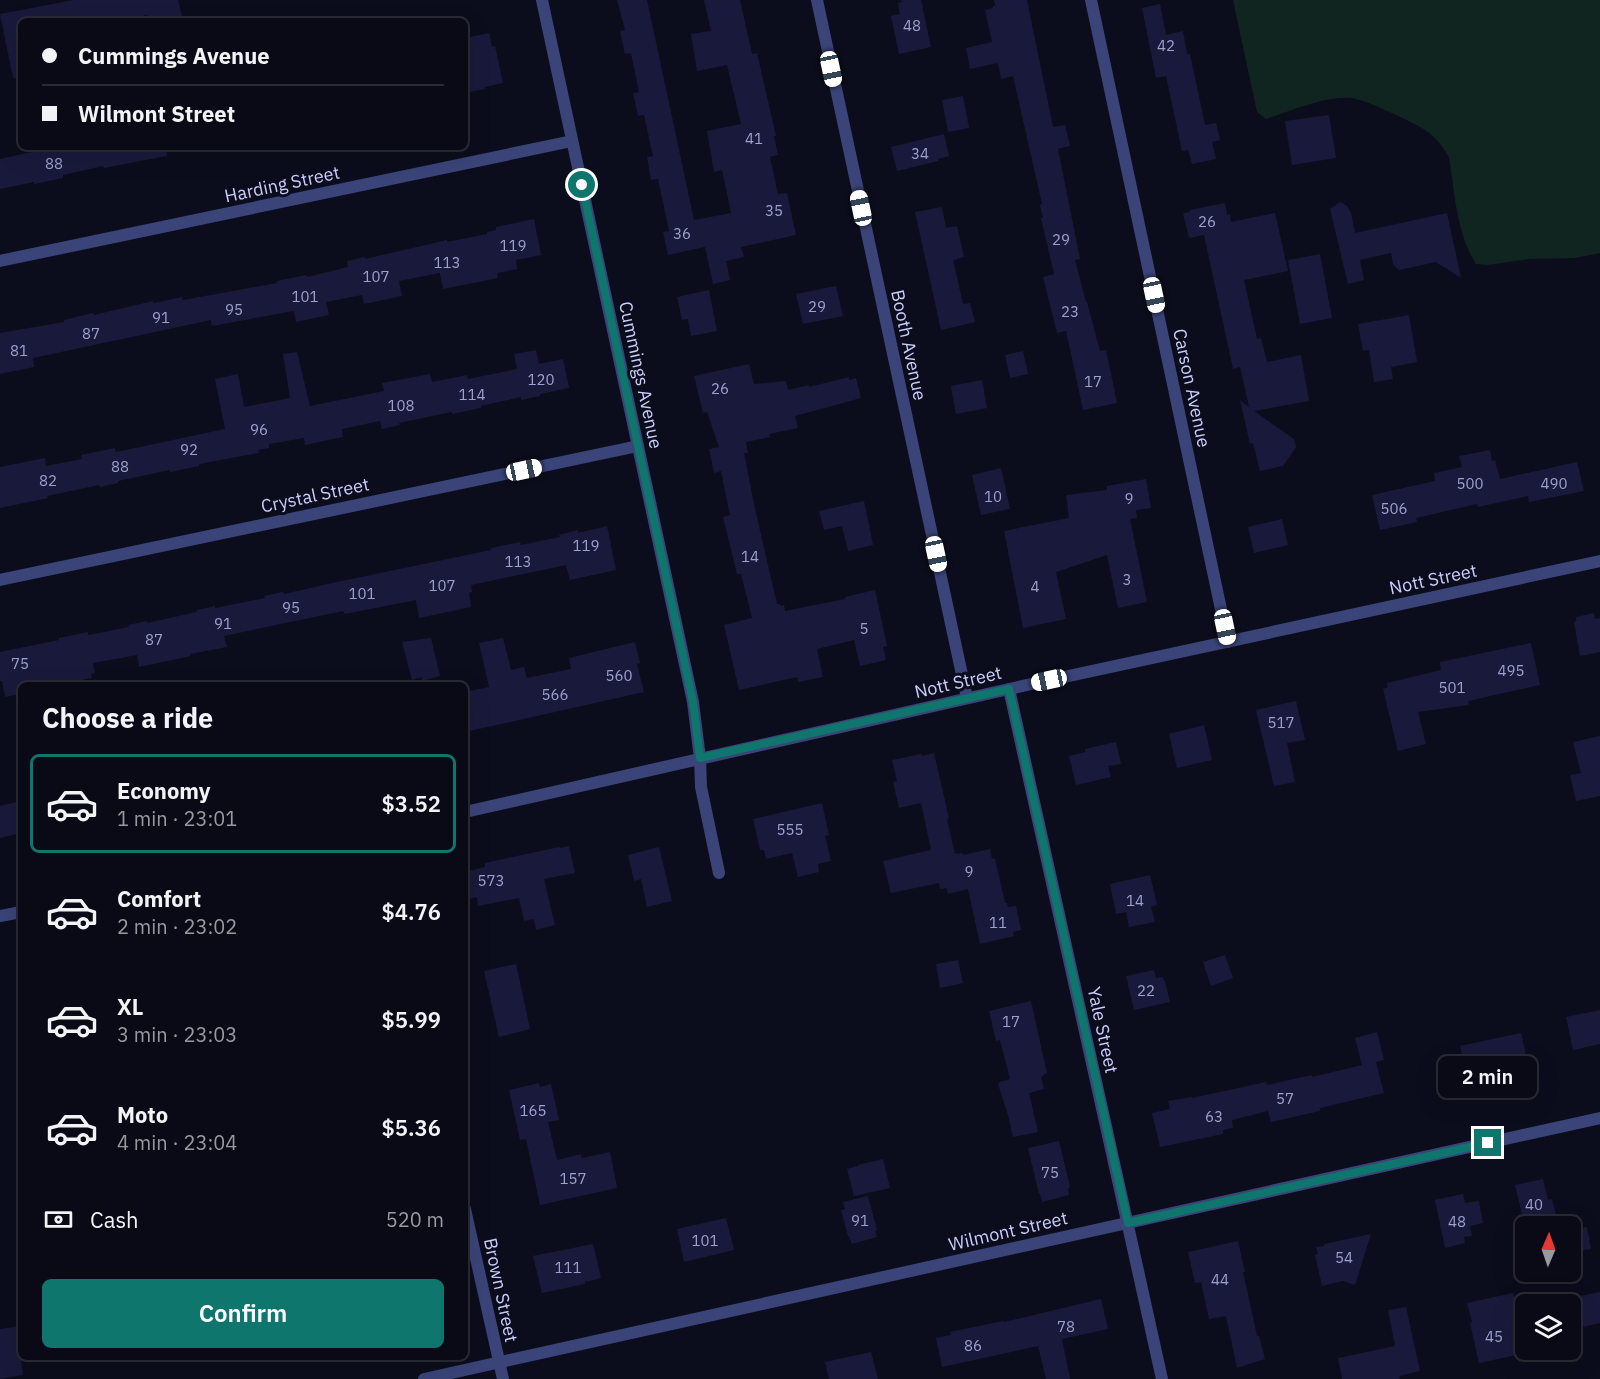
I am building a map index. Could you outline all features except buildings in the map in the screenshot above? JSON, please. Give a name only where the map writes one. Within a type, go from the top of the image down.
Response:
[{"type":"street","name":"Cummings Avenue","points":[[542,0],[693,702],[702,795],[719,873]]},
{"type":"street","name":"Booth Avenue","points":[[817,0],[967,698]]},
{"type":"street","name":"Carson Avenue","points":[[1091,0],[1228,642]]},
{"type":"street","name":"Harding Street","points":[[0,261],[572,141]]},
{"type":"street","name":"Crystal Street","points":[[0,580],[638,446]]},
{"type":"street","name":"Nott Street","points":[[468,811],[967,698],[1600,561]]},
{"type":"street","name":"Yale Street","points":[[1009,689],[1162,1379]]},
{"type":"street","points":[[0,916],[18,913]]},
{"type":"street","name":"Wilmont Street","points":[[424,1379],[1600,1118]]},
{"type":"street","name":"Brown Street","points":[[468,1222],[502,1379]]},
{"type":"green space","points":[[1233,0],[1600,0],[1600,253],[1575,258],[1476,264],[1460,226],[1449,157],[1428,132],[1391,112],[1352,98],[1320,101],[1266,119],[1257,112]]},
{"type":"route","points":[[582,185],[693,702],[700,758],[1009,689],[1128,1223],[1488,1143]]}]
